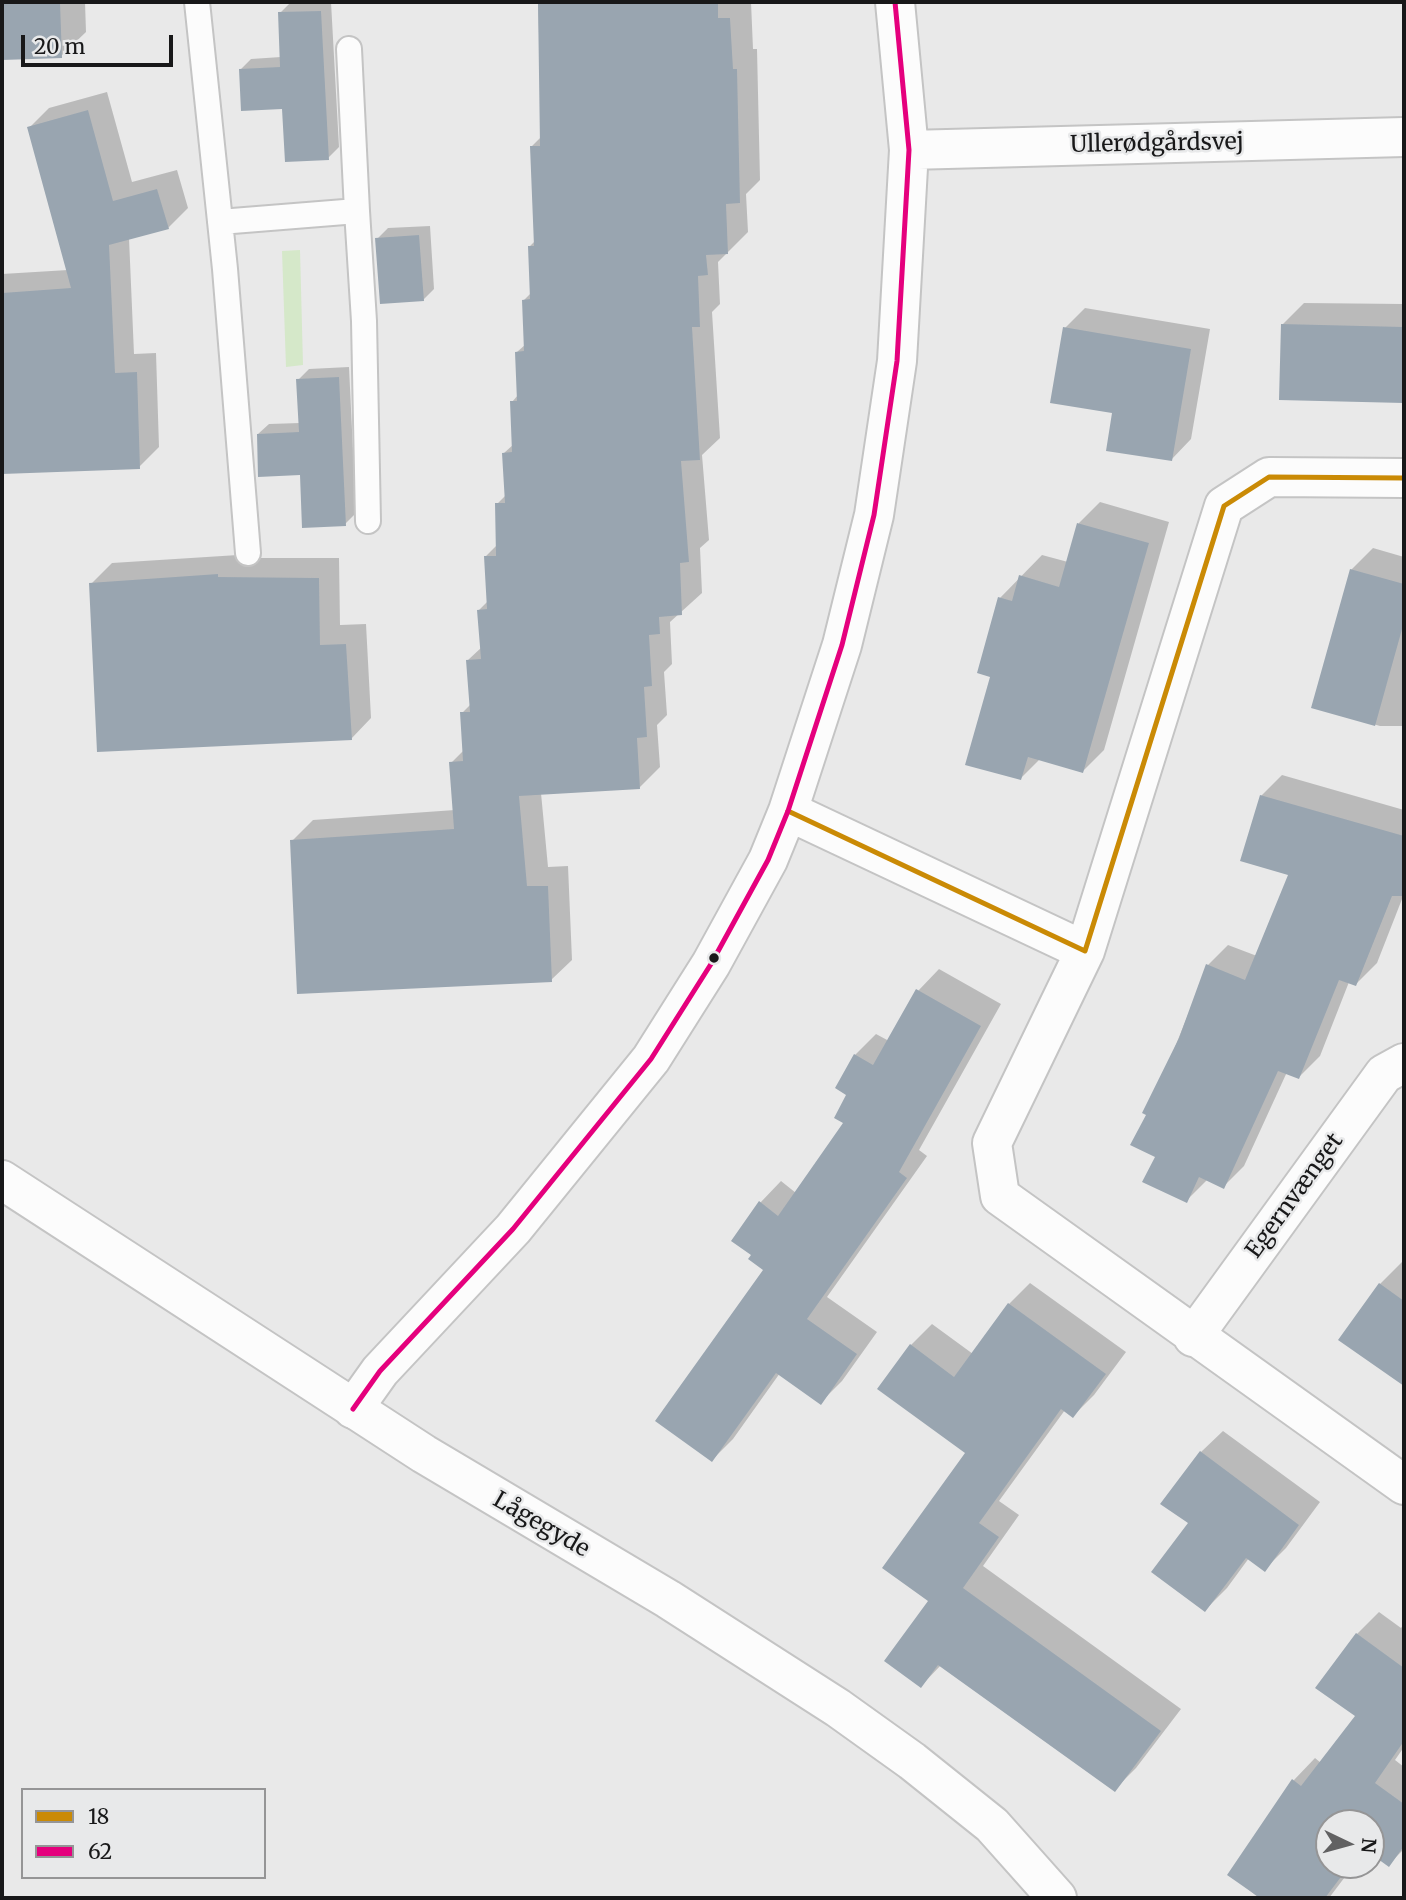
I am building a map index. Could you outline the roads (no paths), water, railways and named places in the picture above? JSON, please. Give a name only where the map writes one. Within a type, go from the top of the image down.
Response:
[{"type":"street","points":[[353,1409],[380,1371],[513,1229],[651,1059],[711,964],[768,860],[788,811],[842,645],[874,515],[897,361],[909,150],[895,2]]},
{"type":"street","name":"Ullerødgårdsvej","points":[[909,150],[1404,138]]},
{"type":"street","points":[[1404,478],[1269,477],[1224,506],[1085,951],[992,1143],[1000,1196],[1193,1337],[1404,1485]]},
{"type":"street","points":[[788,811],[1085,951]]},
{"type":"street","name":"Egernvænget","points":[[1193,1337],[1384,1074],[1404,1063]]},
{"type":"street","name":"Lågegyde","points":[[2,1180],[353,1409],[505,1504],[668,1599],[838,1709],[912,1761],[992,1825],[1057,1898]]},
{"type":"lane","points":[[197,2],[220,222],[248,553]]},
{"type":"lane","points":[[349,49],[364,321],[368,521]]},
{"type":"lane","points":[[220,222],[357,211]]}]
